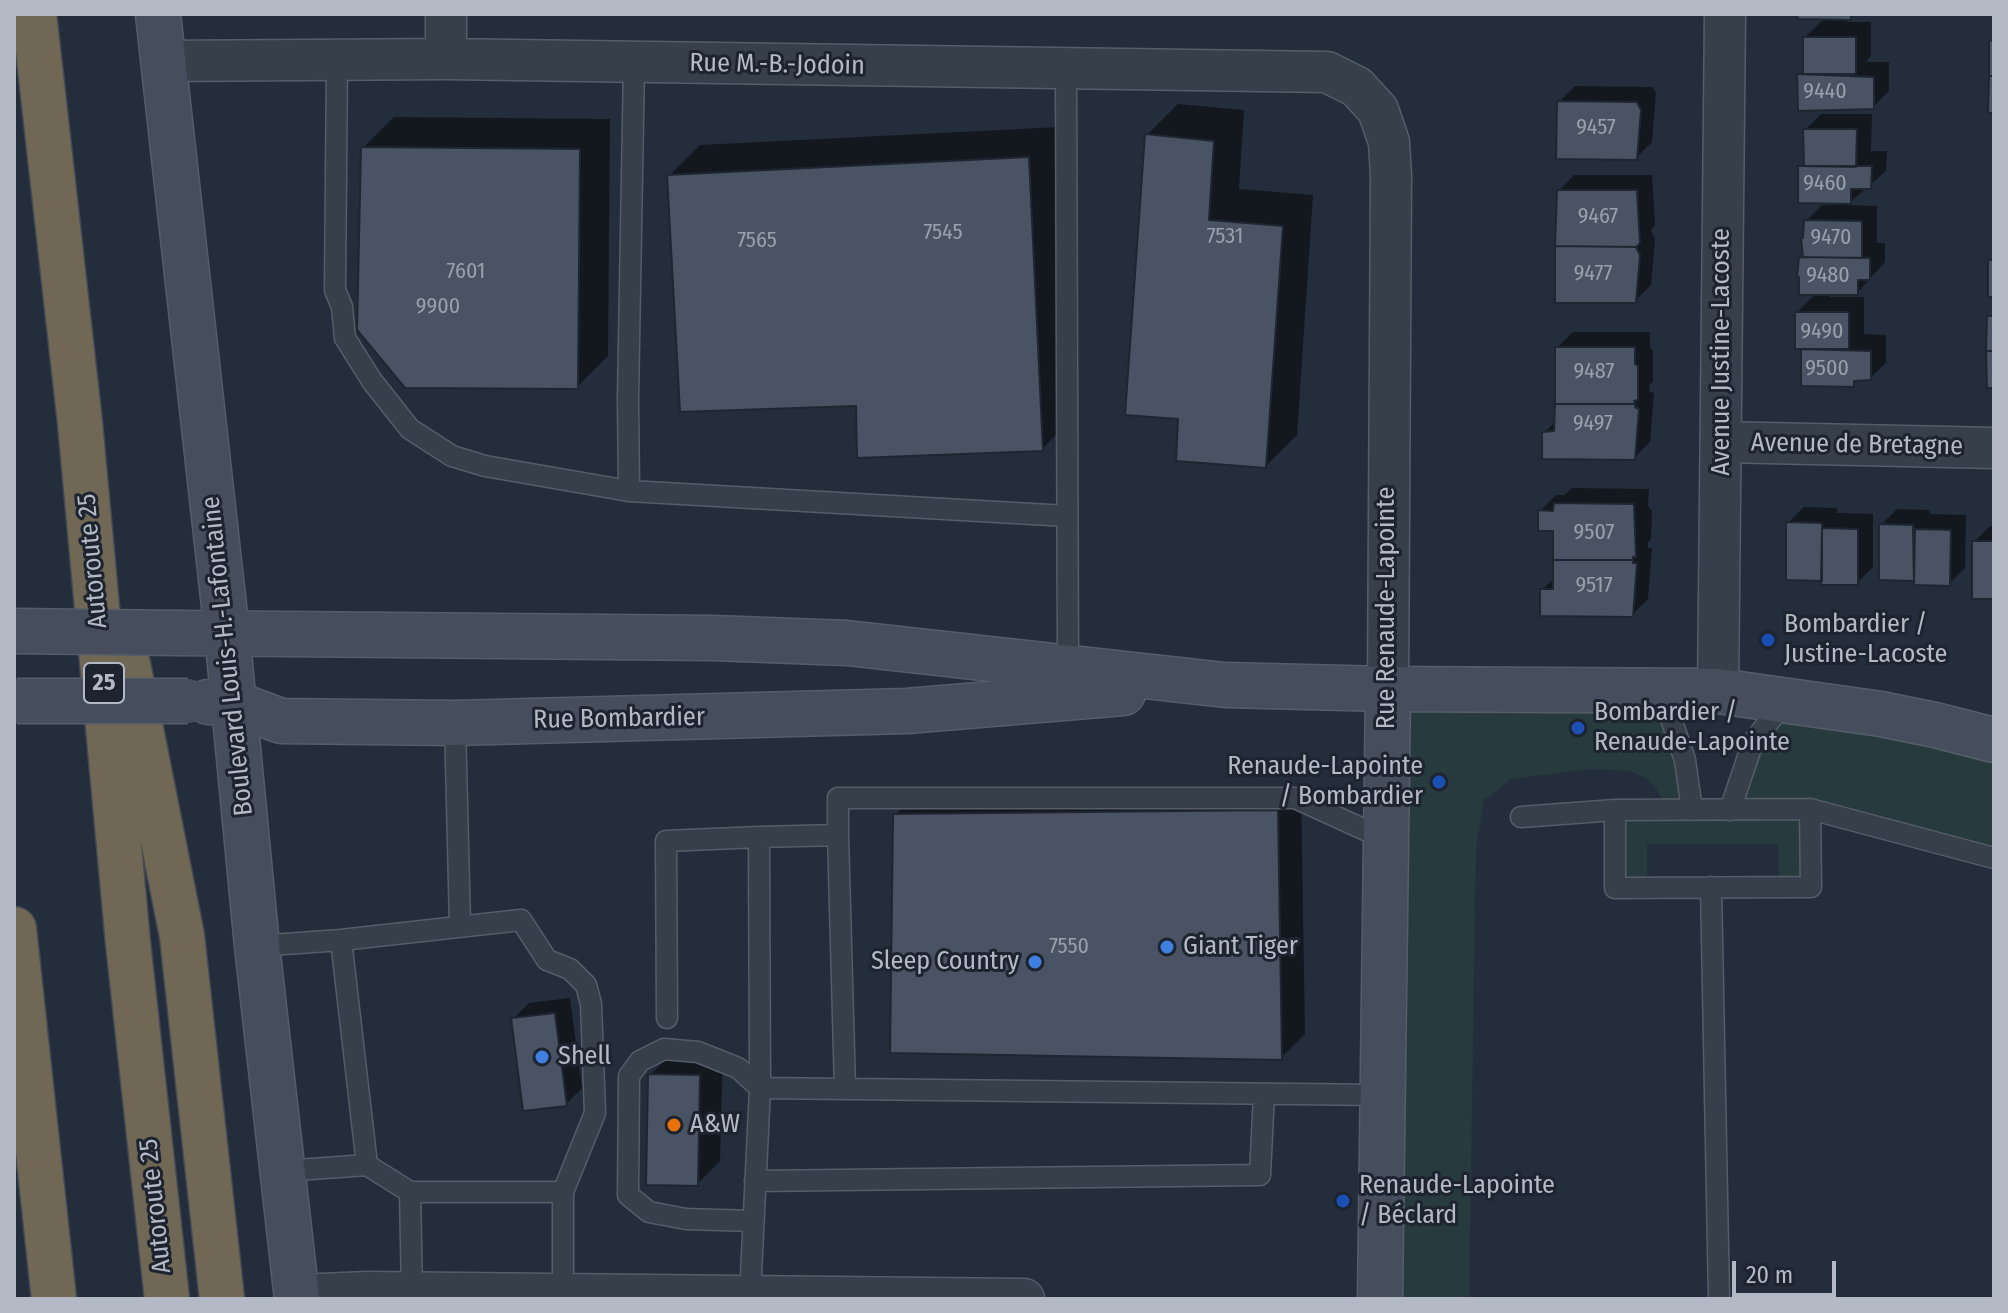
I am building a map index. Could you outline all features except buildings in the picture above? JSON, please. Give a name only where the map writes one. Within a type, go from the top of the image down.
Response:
[{"type":"highway","name":"Autoroute 25","points":[[34,14],[80,423],[126,927],[167,1299]]},
{"type":"highway","points":[[80,423],[182,936],[222,1299]]},
{"type":"highway","points":[[14,929],[54,1299]]},
{"type":"street","name":"Boulevard Louis-H.-Lafontaine","points":[[158,14],[297,1297]]},
{"type":"street","points":[[446,14],[446,59]]},
{"type":"street","name":"Avenue Justine-Lacoste","points":[[1718,691],[1725,14]]},
{"type":"street","name":"Rue M.-B.-Jodoin","points":[[163,61],[446,59],[1327,72],[1357,87],[1378,110]]},
{"type":"street","name":"Rue Renaude-Lapointe","points":[[1378,110],[1389,142],[1391,176],[1380,1299]]},
{"type":"street","name":"Avenue de Bretagne","points":[[1721,442],[1994,448]]},
{"type":"street","name":"Rue Bombardier","points":[[14,631],[713,638],[847,643],[1225,685],[1718,691],[1922,722],[1994,740]]},
{"type":"street","name":"Rue Bombardier","points":[[14,701],[233,703],[281,721],[455,723],[907,711],[1225,685]]},
{"type":"street","points":[[297,1297],[368,1292],[433,1296],[1024,1299]]},
{"type":"lane","points":[[337,59],[335,290],[342,307],[345,338],[372,381],[410,429],[452,456],[485,466],[629,491],[1067,516]]},
{"type":"lane","points":[[629,491],[634,63]]},
{"type":"lane","points":[[1066,69],[1068,668]]},
{"type":"lane","points":[[1661,689],[1685,760],[1692,810]]},
{"type":"lane","points":[[1730,810],[1753,742],[1786,700]]},
{"type":"lane","points":[[455,723],[460,925]]},
{"type":"lane","points":[[845,1089],[838,798],[1295,798],[1385,839]]},
{"type":"lane","points":[[1615,810],[1615,888],[1811,887],[1810,809]]},
{"type":"lane","points":[[1521,817],[1615,810],[1810,809],[1994,858]]},
{"type":"lane","points":[[667,1018],[666,841],[838,835]]},
{"type":"lane","points":[[750,1296],[760,1088],[759,837]]},
{"type":"lane","points":[[1711,887],[1719,1299]]},
{"type":"lane","points":[[257,946],[521,920],[547,960],[570,969],[586,985],[591,1004],[595,1113],[563,1192],[563,1295]]},
{"type":"lane","points":[[341,940],[367,1165]]},
{"type":"lane","points":[[753,1221],[686,1219],[649,1212],[628,1195],[629,1076],[640,1061],[664,1049],[698,1052],[738,1068],[760,1088],[1383,1095]]},
{"type":"lane","points":[[755,1181],[1260,1175],[1264,1094]]},
{"type":"lane","points":[[283,1171],[367,1165],[410,1192],[563,1192]]},
{"type":"lane","points":[[410,1192],[433,1296]]},
{"type":"shaded area","points":[[1388,689],[1661,689],[1692,809],[1730,809],[1753,742],[1786,700],[1994,740],[1994,858],[1811,810],[1811,887],[1779,887],[1778,844],[1647,844],[1647,888],[1615,888],[1615,810],[1668,809],[1646,778],[1630,771],[1590,769],[1511,779],[1484,800],[1476,848],[1469,1299],[1380,1299]]},
{"type":"place","name":"Bombardier / Justine-Lacoste","points":[[1768,640]]},
{"type":"place","name":"Bombardier / Renaude-Lapointe","points":[[1578,728]]},
{"type":"place","name":"Renaude-Lapointe / Bombardier","points":[[1439,782]]},
{"type":"place","name":"Giant Tiger","points":[[1167,947]]},
{"type":"place","name":"Sleep Country","points":[[1035,962]]},
{"type":"place","name":"Shell","points":[[542,1057]]},
{"type":"place","name":"A&W","points":[[674,1125]]},
{"type":"place","name":"Renaude-Lapointe / Béclard","points":[[1343,1201]]}]
